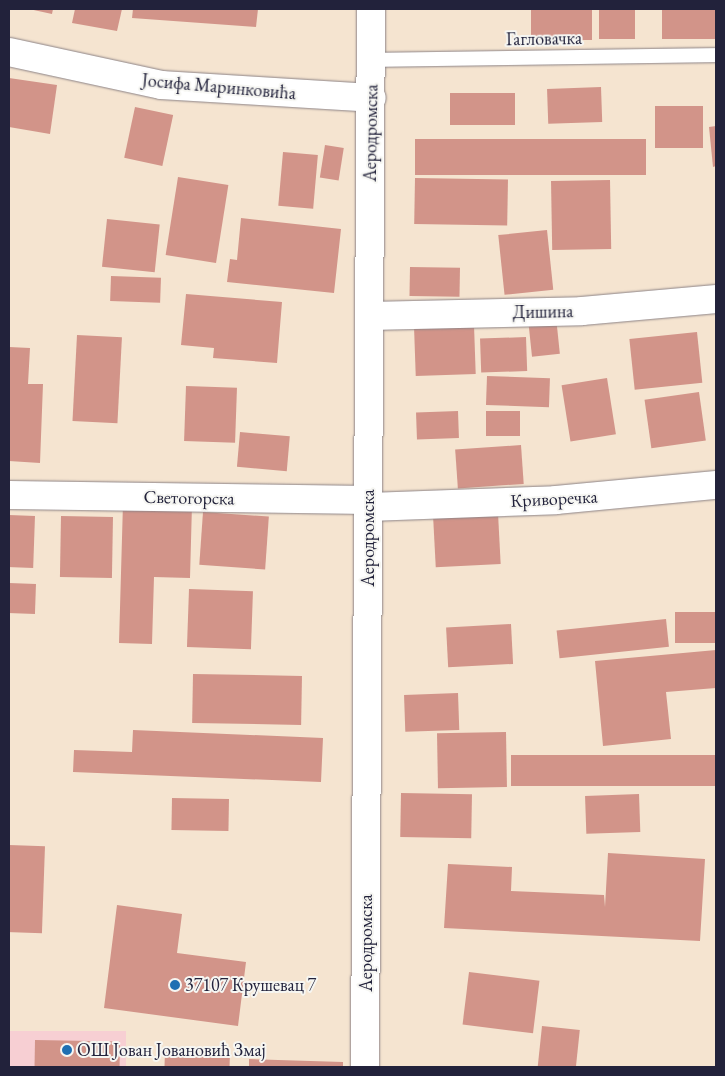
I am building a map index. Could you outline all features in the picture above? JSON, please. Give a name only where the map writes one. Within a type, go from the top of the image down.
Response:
[{"type":"street","name":"Аеродромска","points":[[365,1067],[376,504],[369,316],[372,98],[371,9]]},
{"type":"street","name":"Јосифа Маринковића","points":[[9,52],[161,85],[372,98]]},
{"type":"street","name":"Дишина","points":[[369,316],[582,311],[716,299]]},
{"type":"street","name":"Криворечка","points":[[376,504],[556,500],[716,486]]},
{"type":"street","name":"Светогорска","points":[[9,495],[376,504]]},
{"type":"lane","name":"Гагловачка","points":[[372,60],[716,55]]},
{"type":"shaded area","name":"ОШ Јован Јовановић Змај","points":[[9,1031],[126,1031],[126,1067],[9,1067]]},
{"type":"building","points":[[29,9],[53,9],[52,14]]},
{"type":"building","points":[[75,9],[122,9],[117,31],[72,23]]},
{"type":"building","points":[[133,9],[258,9],[256,27],[132,18]]},
{"type":"building","points":[[531,9],[592,9],[592,40],[531,40]]},
{"type":"building","points":[[599,9],[635,9],[635,39],[599,39]]},
{"type":"building","points":[[662,9],[716,9],[716,39],[662,39]]},
{"type":"building","points":[[9,78],[57,85],[50,134],[9,127]]},
{"type":"building","points":[[601,87],[602,122],[548,124],[547,89]]},
{"type":"building","points":[[450,93],[515,93],[515,125],[450,125]]},
{"type":"building","points":[[655,106],[703,106],[703,148],[655,148]]},
{"type":"building","points":[[135,107],[173,115],[162,166],[124,158]]},
{"type":"building","points":[[716,126],[716,166],[713,167],[709,127]]},
{"type":"building","points":[[415,139],[646,139],[646,175],[415,175]]},
{"type":"building","points":[[325,145],[344,148],[339,181],[320,178]]},
{"type":"building","points":[[283,152],[318,155],[313,209],[278,206]]},
{"type":"building","points":[[178,177],[228,185],[216,263],[166,255]]},
{"type":"building","points":[[415,178],[508,180],[507,226],[414,224]]},
{"type":"building","points":[[610,180],[611,249],[552,250],[551,181]]},
{"type":"building","points":[[241,218],[341,229],[334,293],[227,282],[230,259],[237,260]]},
{"type":"building","points":[[107,219],[160,225],[155,272],[102,267]]},
{"type":"building","points":[[547,230],[553,290],[505,295],[498,235]]},
{"type":"building","points":[[410,267],[460,268],[459,297],[409,296]]},
{"type":"building","points":[[111,276],[161,278],[160,303],[110,301]]},
{"type":"building","points":[[186,294],[282,302],[277,363],[213,358],[214,348],[181,345]]},
{"type":"building","points":[[556,317],[560,354],[532,357],[528,320]]},
{"type":"building","points":[[474,325],[476,374],[416,376],[414,327]]},
{"type":"building","points":[[697,332],[702,383],[635,390],[629,339]]},
{"type":"building","points":[[77,335],[122,337],[117,423],[72,421]]},
{"type":"building","points":[[526,337],[527,371],[481,373],[480,339]]},
{"type":"building","points":[[9,347],[30,348],[28,384],[43,384],[40,463],[9,461]]},
{"type":"building","points":[[487,376],[550,378],[549,407],[486,405]]},
{"type":"building","points":[[607,378],[616,434],[570,441],[562,385]]},
{"type":"building","points":[[186,386],[237,388],[235,443],[184,441]]},
{"type":"building","points":[[699,392],[706,441],[651,448],[645,400]]},
{"type":"building","points":[[458,411],[459,438],[417,439],[416,412]]},
{"type":"building","points":[[486,411],[520,411],[520,436],[486,436]]},
{"type":"building","points":[[240,432],[290,436],[287,471],[237,467]]},
{"type":"building","points":[[521,445],[524,484],[458,489],[455,450]]},
{"type":"building","points":[[123,503],[192,505],[190,578],[154,577],[152,644],[119,643]]},
{"type":"building","points":[[203,512],[269,517],[265,569],[199,565]]},
{"type":"building","points":[[498,513],[501,564],[436,567],[433,516]]},
{"type":"building","points":[[9,515],[35,516],[33,568],[9,567]]},
{"type":"building","points":[[61,516],[113,517],[112,578],[60,577]]},
{"type":"building","points":[[9,583],[36,584],[35,614],[9,613]]},
{"type":"building","points":[[189,589],[253,591],[251,649],[187,647]]},
{"type":"building","points":[[675,612],[716,612],[716,643],[675,643]]},
{"type":"building","points":[[666,619],[669,647],[560,658],[557,630]]},
{"type":"building","points":[[511,624],[513,664],[448,667],[446,627]]},
{"type":"building","points":[[716,650],[716,688],[666,692],[671,739],[603,746],[595,661]]},
{"type":"building","points":[[193,674],[302,676],[301,725],[192,723]]},
{"type":"building","points":[[458,693],[459,730],[405,732],[404,695]]},
{"type":"building","points":[[133,730],[323,738],[321,782],[73,772],[74,750],[132,752]]},
{"type":"building","points":[[506,732],[507,787],[438,788],[437,733]]},
{"type":"building","points":[[511,755],[716,755],[716,786],[511,786]]},
{"type":"building","points":[[401,793],[472,794],[471,838],[400,837]]},
{"type":"building","points":[[639,794],[640,832],[586,834],[585,796]]},
{"type":"building","points":[[172,798],[229,799],[228,831],[171,830]]},
{"type":"building","points":[[9,845],[45,846],[42,933],[9,932]]},
{"type":"building","points":[[608,853],[705,859],[700,941],[444,928],[448,864],[512,867],[511,891],[604,895],[605,907]]},
{"type":"building","name":"37107 Крушевац 7","points":[[117,905],[182,914],[177,953],[246,962],[238,1026],[104,1008]]},
{"type":"building","points":[[469,972],[539,981],[533,1033],[463,1025]]},
{"type":"building","points":[[542,1026],[580,1030],[576,1067],[538,1067]]},
{"type":"building","points":[[35,1040],[120,1041],[120,1067],[35,1067]]},
{"type":"building","points":[[165,1052],[230,1054],[230,1067],[164,1067]]},
{"type":"building","points":[[249,1059],[343,1062],[343,1067],[249,1067]]},
{"type":"place","name":"37107 Крушевац 7","points":[[175,985]]},
{"type":"place","name":"ОШ Јован Јовановић Змај","points":[[67,1050]]}]
